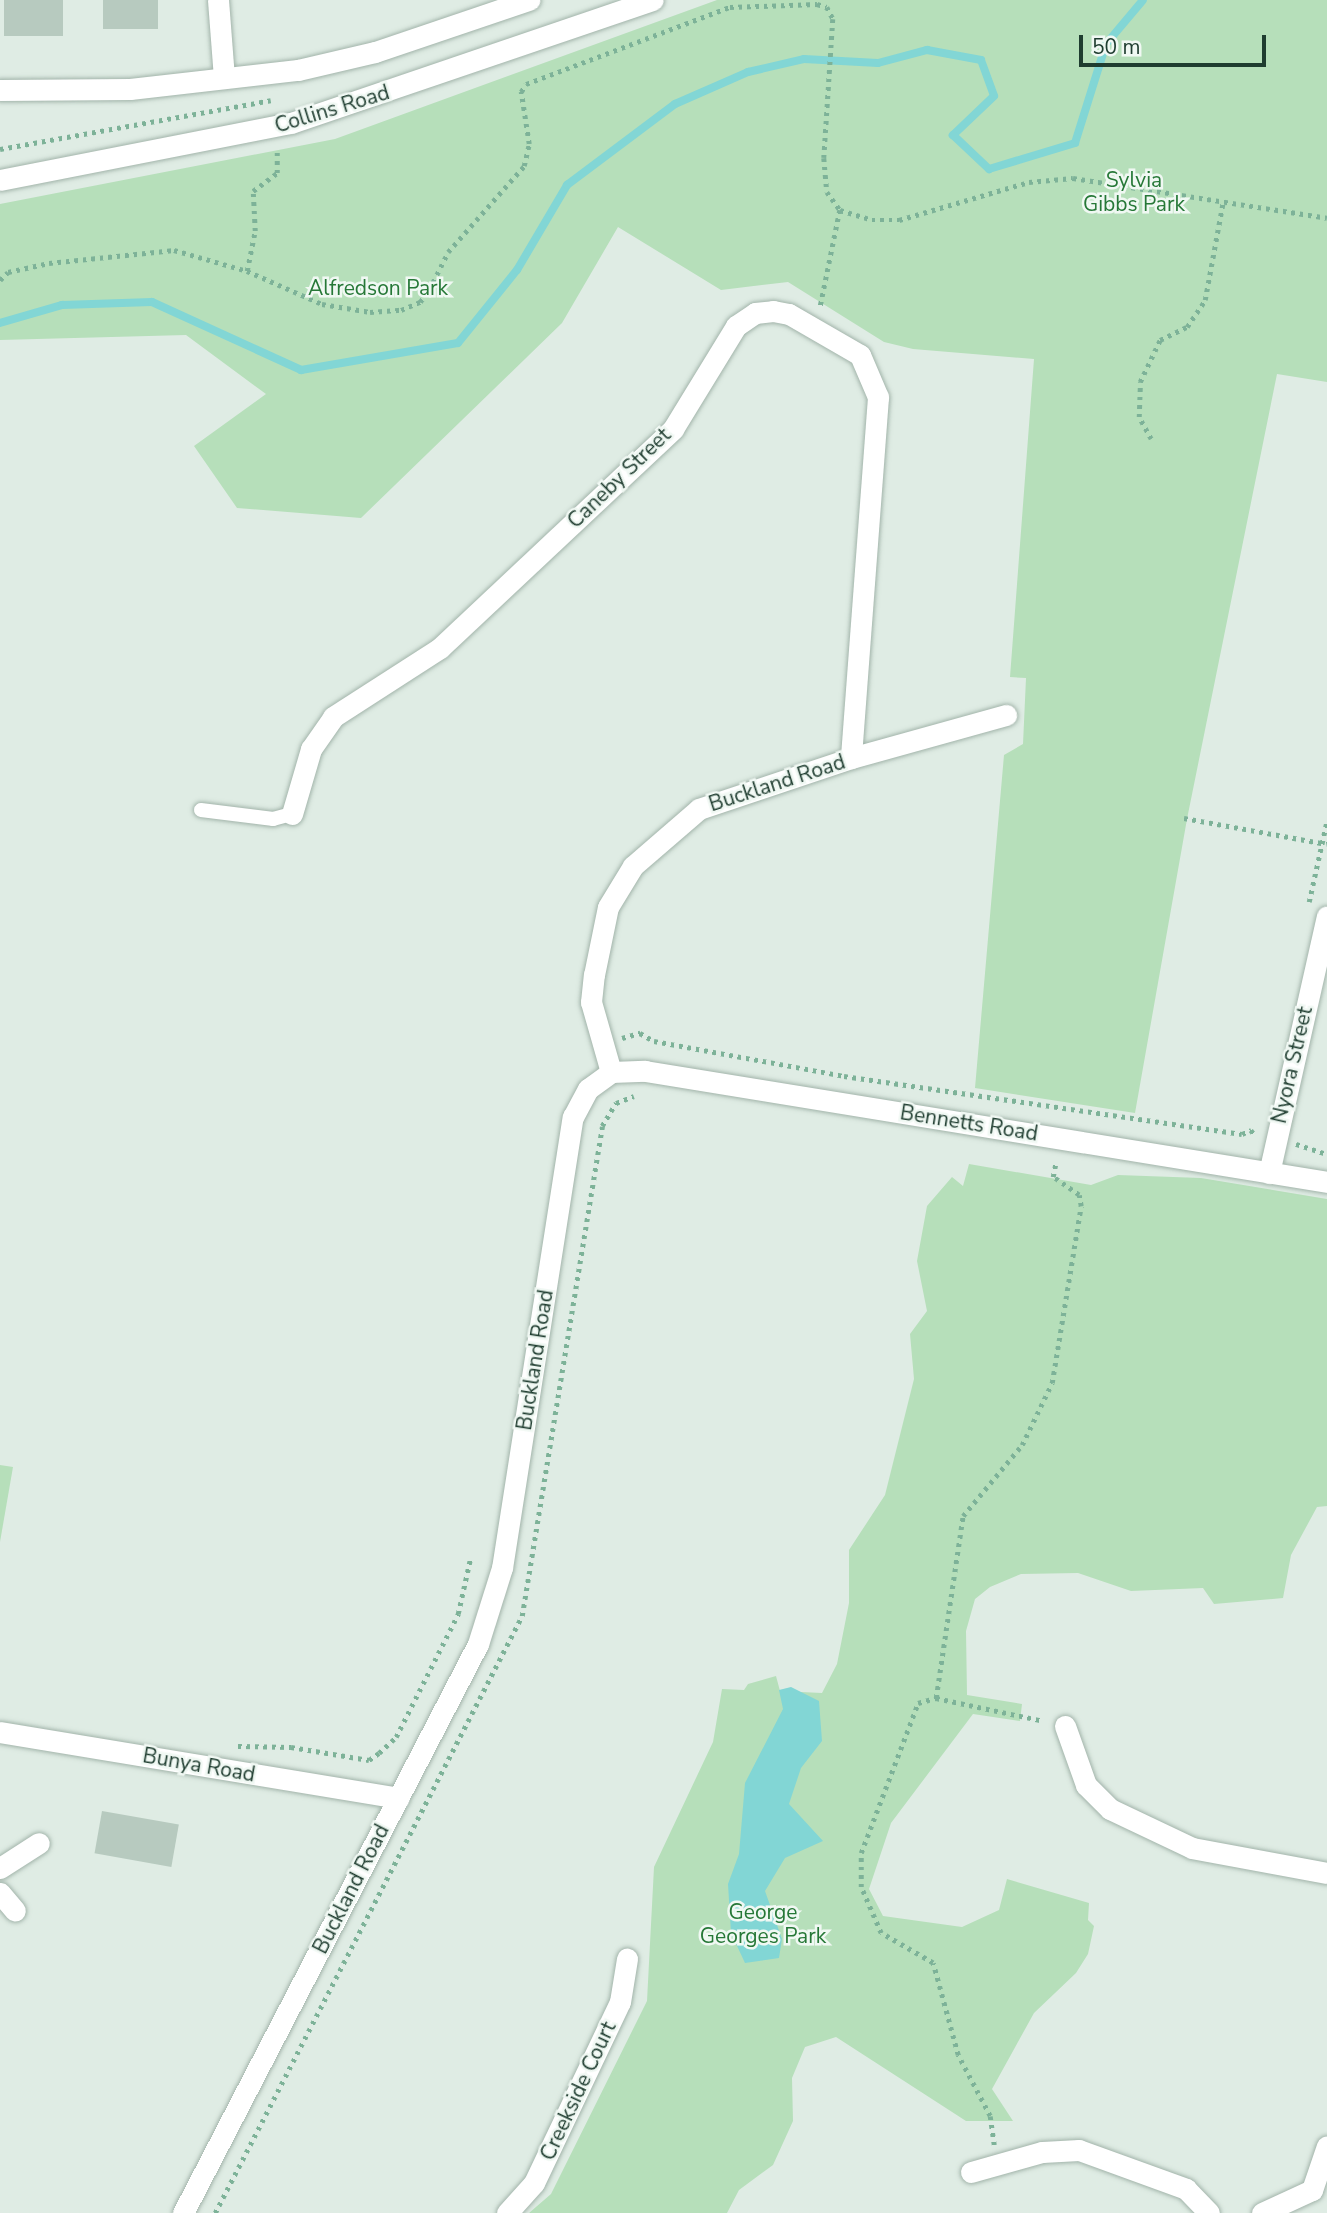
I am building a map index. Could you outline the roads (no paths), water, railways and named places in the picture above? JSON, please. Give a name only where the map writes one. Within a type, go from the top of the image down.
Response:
[{"type":"street","points":[[218,0],[224,78]]},
{"type":"street","name":"Collins Road","points":[[0,89],[130,89],[298,69],[376,52],[529,0]]},
{"type":"street","name":"Collins Road","points":[[0,180],[291,123],[653,0]]},
{"type":"street","name":"Caneby Street","points":[[292,814],[311,749],[333,717],[440,648],[673,429],[736,326],[755,313],[773,311],[789,314],[860,355],[878,397],[851,758]]},
{"type":"street","name":"Buckland Road","points":[[183,2213],[478,1644],[502,1569],[573,1117],[588,1089],[611,1072],[591,1002],[608,906],[633,866],[699,809],[851,758],[1006,715]]},
{"type":"street","name":"Nyora Street","points":[[1269,1173],[1327,916]]},
{"type":"street","name":"Bennetts Road","points":[[611,1072],[645,1071],[1327,1182]]},
{"type":"street","points":[[1065,1726],[1086,1785],[1110,1809],[1192,1848],[1327,1872]]},
{"type":"street","name":"Bunya Road","points":[[0,1732],[398,1798]]},
{"type":"street","points":[[0,1868],[39,1843]]},
{"type":"street","points":[[0,1893],[15,1911]]},
{"type":"street","name":"Creekside Court","points":[[508,2213],[534,2183],[609,2026],[620,2002],[627,1959]]},
{"type":"street","points":[[1262,2213],[1312,2190],[1327,2146]]},
{"type":"street","points":[[971,2172],[997,2167],[1042,2152],[1079,2150],[1186,2189],[1209,2213]]},
{"type":"lane","name":"Caneby Street","points":[[201,810],[273,819],[292,814]]},
{"type":"water","points":[[791,1687],[819,1701],[822,1741],[801,1768],[789,1804],[823,1841],[785,1858],[765,1891],[782,1939],[779,1958],[745,1963],[731,1933],[728,1884],[739,1854],[745,1783],[783,1709],[779,1690]]},
{"type":"waterway","points":[[0,323],[62,305],[152,302],[301,370],[458,343],[517,270],[567,185],[675,104],[748,72],[804,59],[878,63],[927,50],[981,60],[994,96],[953,135],[989,169],[1075,143],[1106,44],[1143,0]]},
{"type":"park label","name":"Sylvia Gibbs Park","points":[[1134,192]]},
{"type":"park label","name":"Alfredson Park","points":[[378,288]]},
{"type":"park label","name":"George Georges Park","points":[[763,1924]]}]
